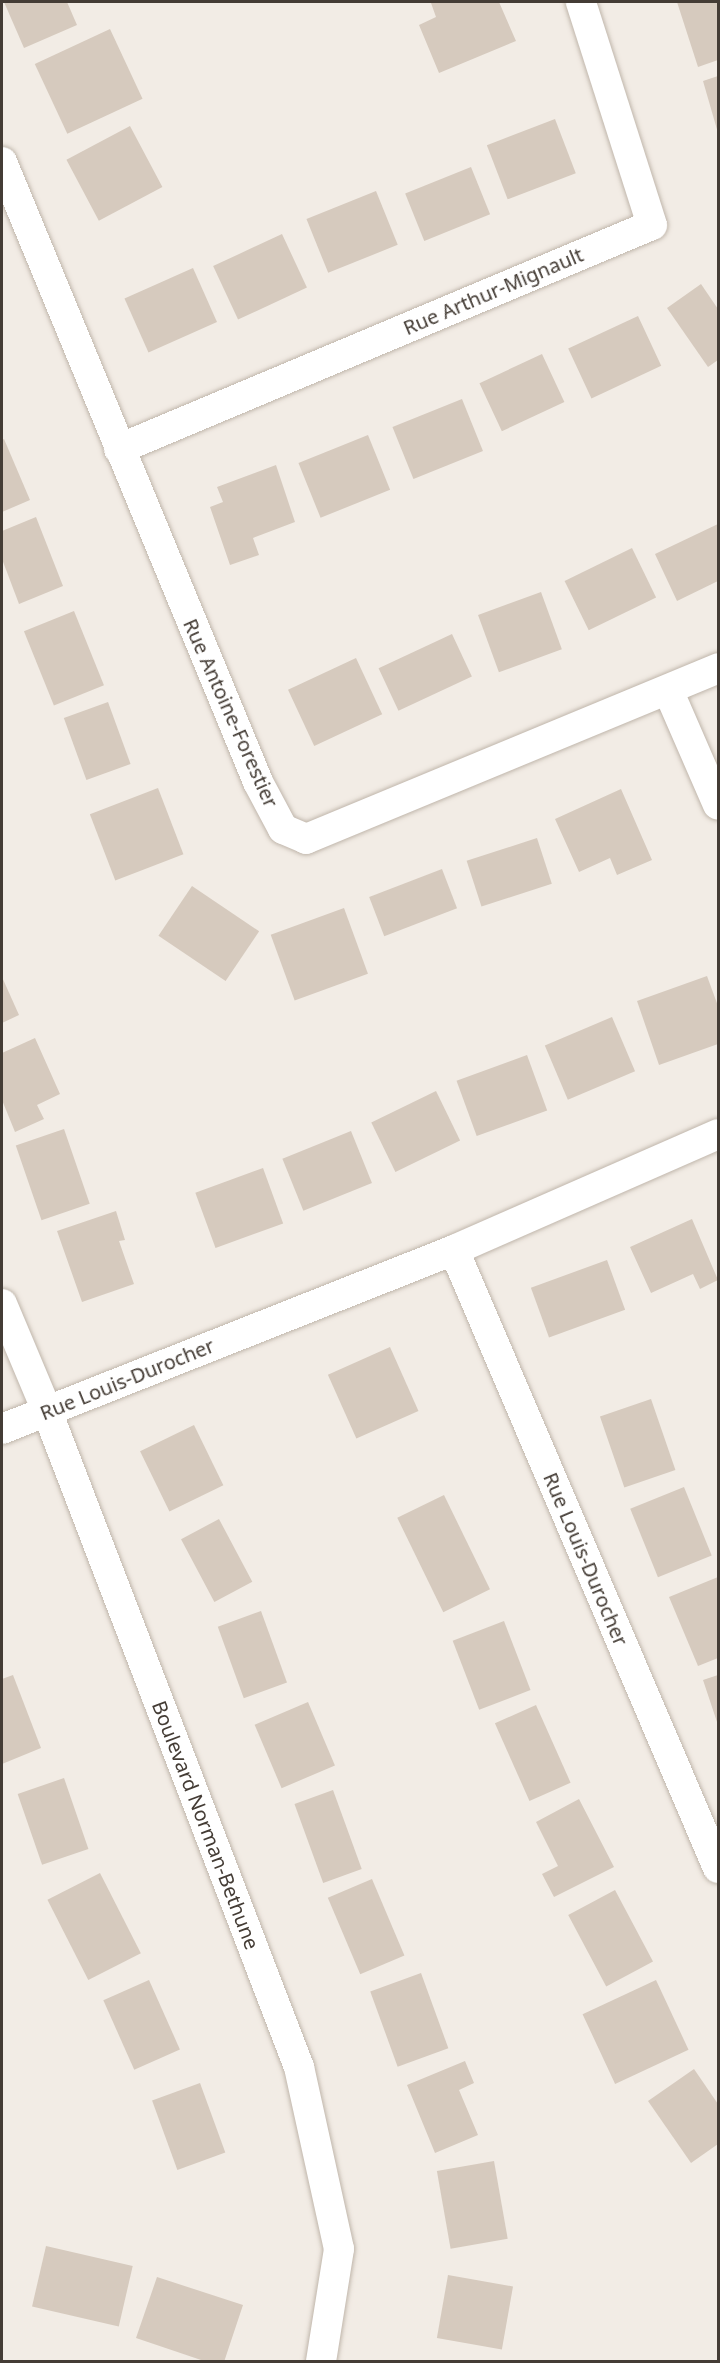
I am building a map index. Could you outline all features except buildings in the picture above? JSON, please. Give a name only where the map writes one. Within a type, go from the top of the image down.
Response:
[{"type":"street","name":"Rue Arthur-Mignault","points":[[119,449],[652,225],[581,2]]},
{"type":"street","name":"Rue Antoine-Forestier","points":[[2,162],[258,782],[283,829],[306,839],[718,668]]},
{"type":"street","points":[[668,690],[718,805]]},
{"type":"street","name":"Rue Louis-Durocher","points":[[2,1429],[454,1250],[718,1134]]},
{"type":"street","name":"Rue Louis-Durocher","points":[[454,1250],[718,1868]]},
{"type":"street","name":"Boulevard Norman-Bethune","points":[[2,1304],[47,1411],[299,2067],[339,2249],[321,2361]]}]
